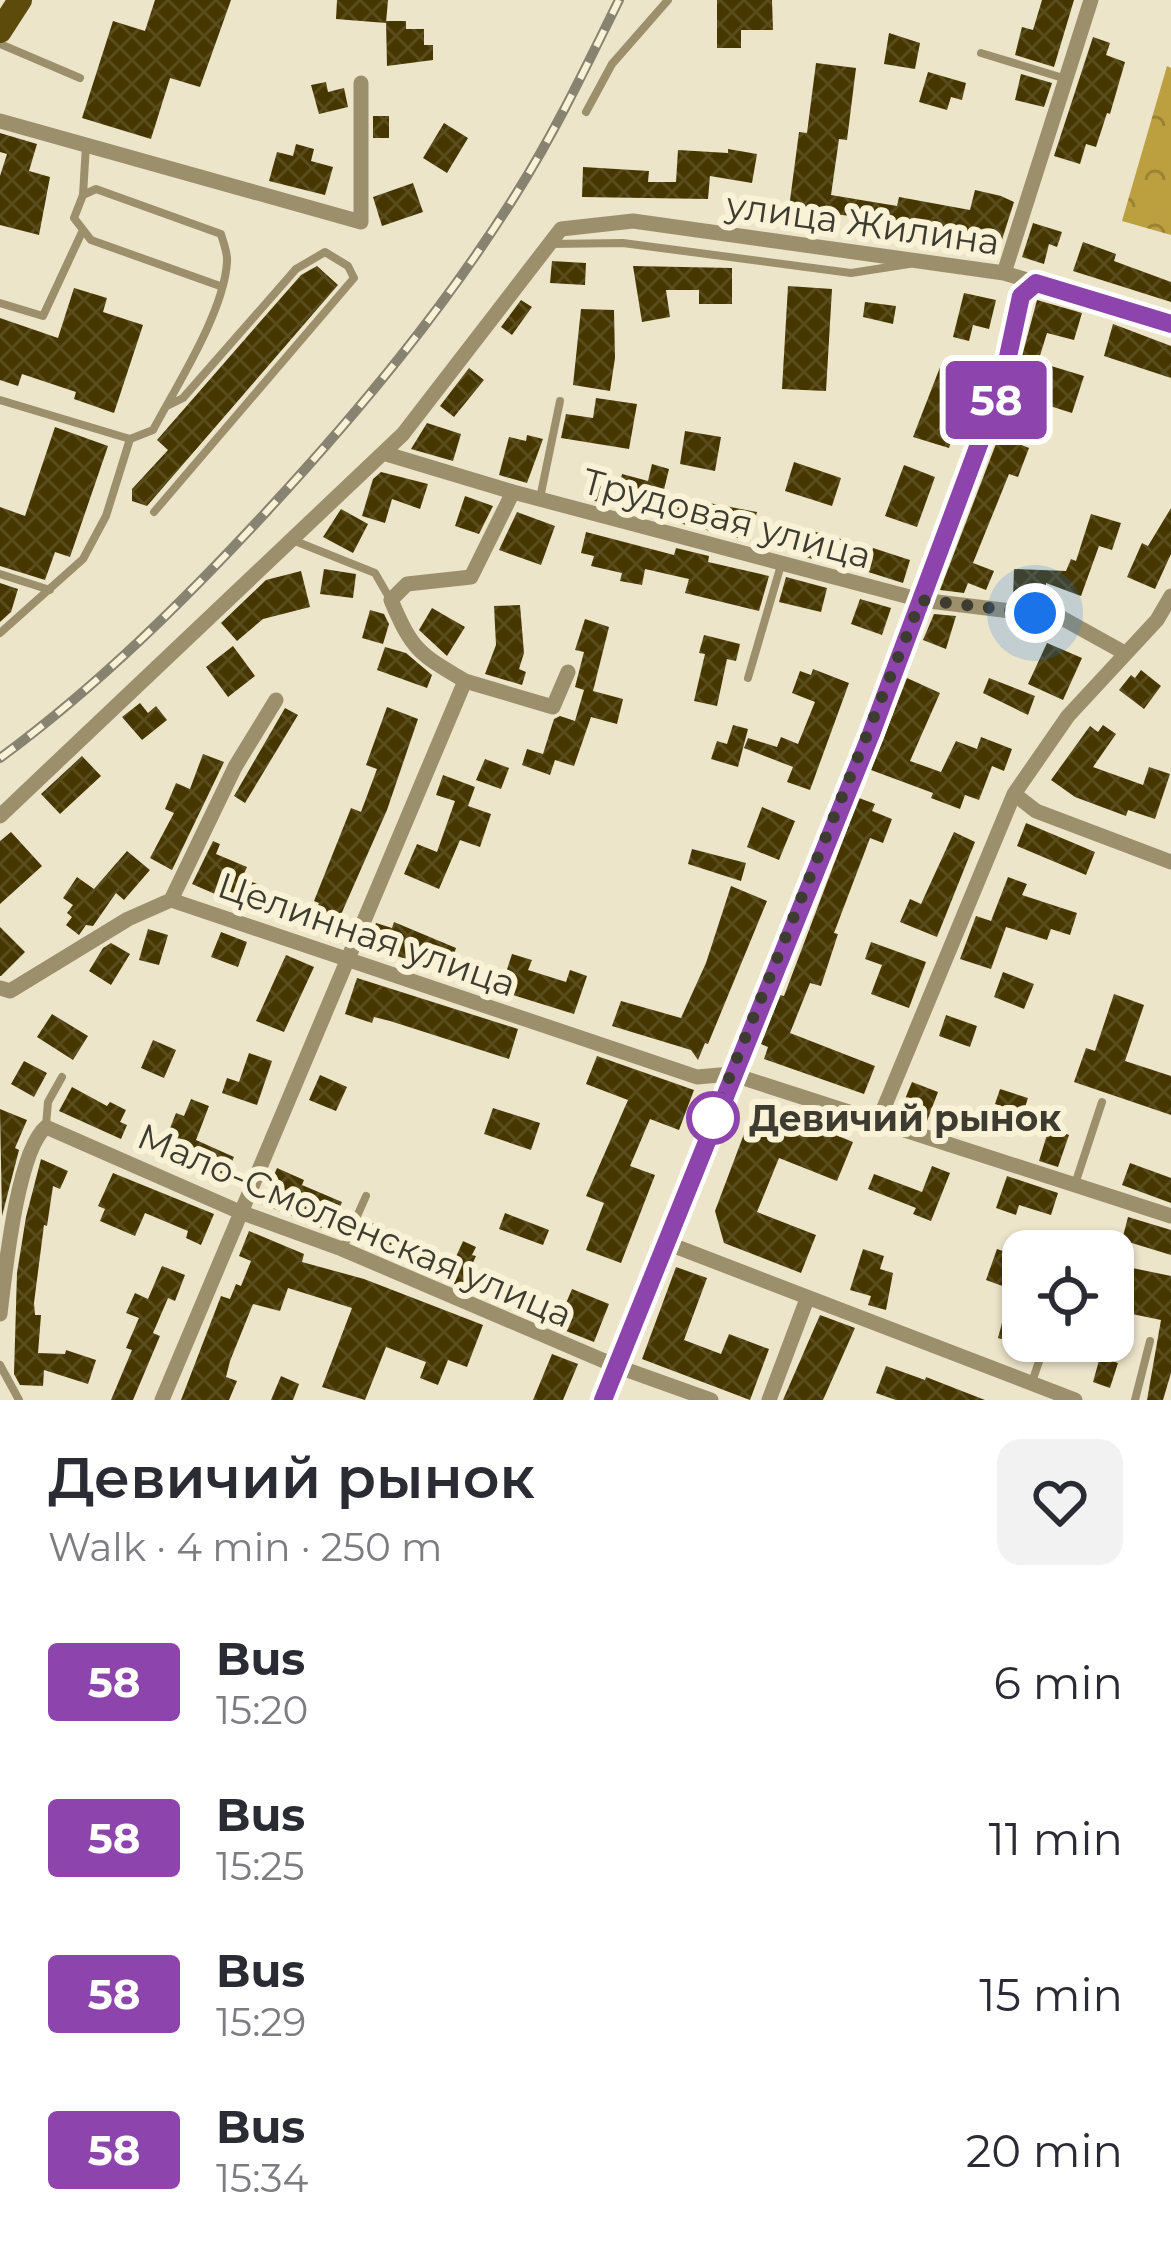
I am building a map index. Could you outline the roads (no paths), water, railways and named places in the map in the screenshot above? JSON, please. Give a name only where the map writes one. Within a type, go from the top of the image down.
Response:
[{"type":"main road","points":[[0,31],[20,0]]},
{"type":"street","points":[[1004,273],[1091,0]]},
{"type":"street","points":[[0,121],[361,222],[361,83]]},
{"type":"street","name":"улица Жилина","points":[[383,453],[403,434],[561,229],[633,221],[1004,273],[1171,324]]},
{"type":"street","points":[[602,1400],[921,600],[1003,380],[1021,296],[1036,283]]},
{"type":"street","points":[[0,816],[383,453]]},
{"type":"street","name":"Трудовая улица","points":[[383,453],[513,493],[921,600],[1060,617],[1123,652]]},
{"type":"street","points":[[513,493],[471,577],[407,584],[391,600],[408,640],[422,656],[465,681],[553,707],[568,672]]},
{"type":"street","points":[[878,1122],[1014,794],[1068,716],[1123,652],[1164,622],[1171,596]]},
{"type":"street","points":[[162,1400],[465,681]]},
{"type":"street","points":[[171,900],[235,767],[276,700]]},
{"type":"street","points":[[1014,794],[1036,811],[1171,862]]},
{"type":"street","name":"Целинная улица","points":[[0,988],[10,991],[128,919],[171,900],[697,1077],[730,1074],[1171,1216]]},
{"type":"street","points":[[0,1314],[22,1182],[38,1133],[46,1126]]},
{"type":"street","name":"Мало-Смоленская улица","points":[[46,1126],[240,1212],[342,1249],[616,1366],[711,1400]]},
{"type":"street","points":[[664,1242],[1076,1400]]},
{"type":"street","points":[[769,1400],[807,1299]]},
{"type":"lane","points":[[586,112],[612,64],[668,0]]},
{"type":"lane","points":[[0,44],[80,78]]},
{"type":"lane","points":[[981,53],[1064,78]]},
{"type":"lane","points":[[86,146],[83,195],[74,218],[91,240],[220,286]]},
{"type":"lane","points":[[0,400],[130,439],[154,430],[210,323],[228,260],[221,234],[96,189],[83,195]]},
{"type":"lane","points":[[0,303],[43,316],[83,230]]},
{"type":"lane","points":[[154,512],[354,278],[348,266],[325,252],[296,269],[183,398],[166,406]]},
{"type":"lane","points":[[539,500],[560,401]]},
{"type":"lane","points":[[0,633],[82,559],[106,516],[130,439]]},
{"type":"lane","points":[[293,540],[375,573],[391,600]]},
{"type":"lane","points":[[748,678],[781,563]]},
{"type":"lane","points":[[0,574],[50,590]]},
{"type":"lane","points":[[46,1126],[48,1102],[62,1077]]},
{"type":"lane","points":[[1075,1186],[1102,1102]]},
{"type":"lane","points":[[342,1249],[367,1196]]},
{"type":"lane","points":[[1136,1400],[1150,1341]]},
{"type":"lane","points":[[1031,1384],[1039,1362]]},
{"type":"lane","points":[[0,1365],[19,1400]]},
{"type":"railway","points":[[0,758],[72,701],[173,609],[368,397],[460,278],[516,194],[619,0]]},
{"type":"place","name":"Девичий рынок","points":[[713,1118]]}]
